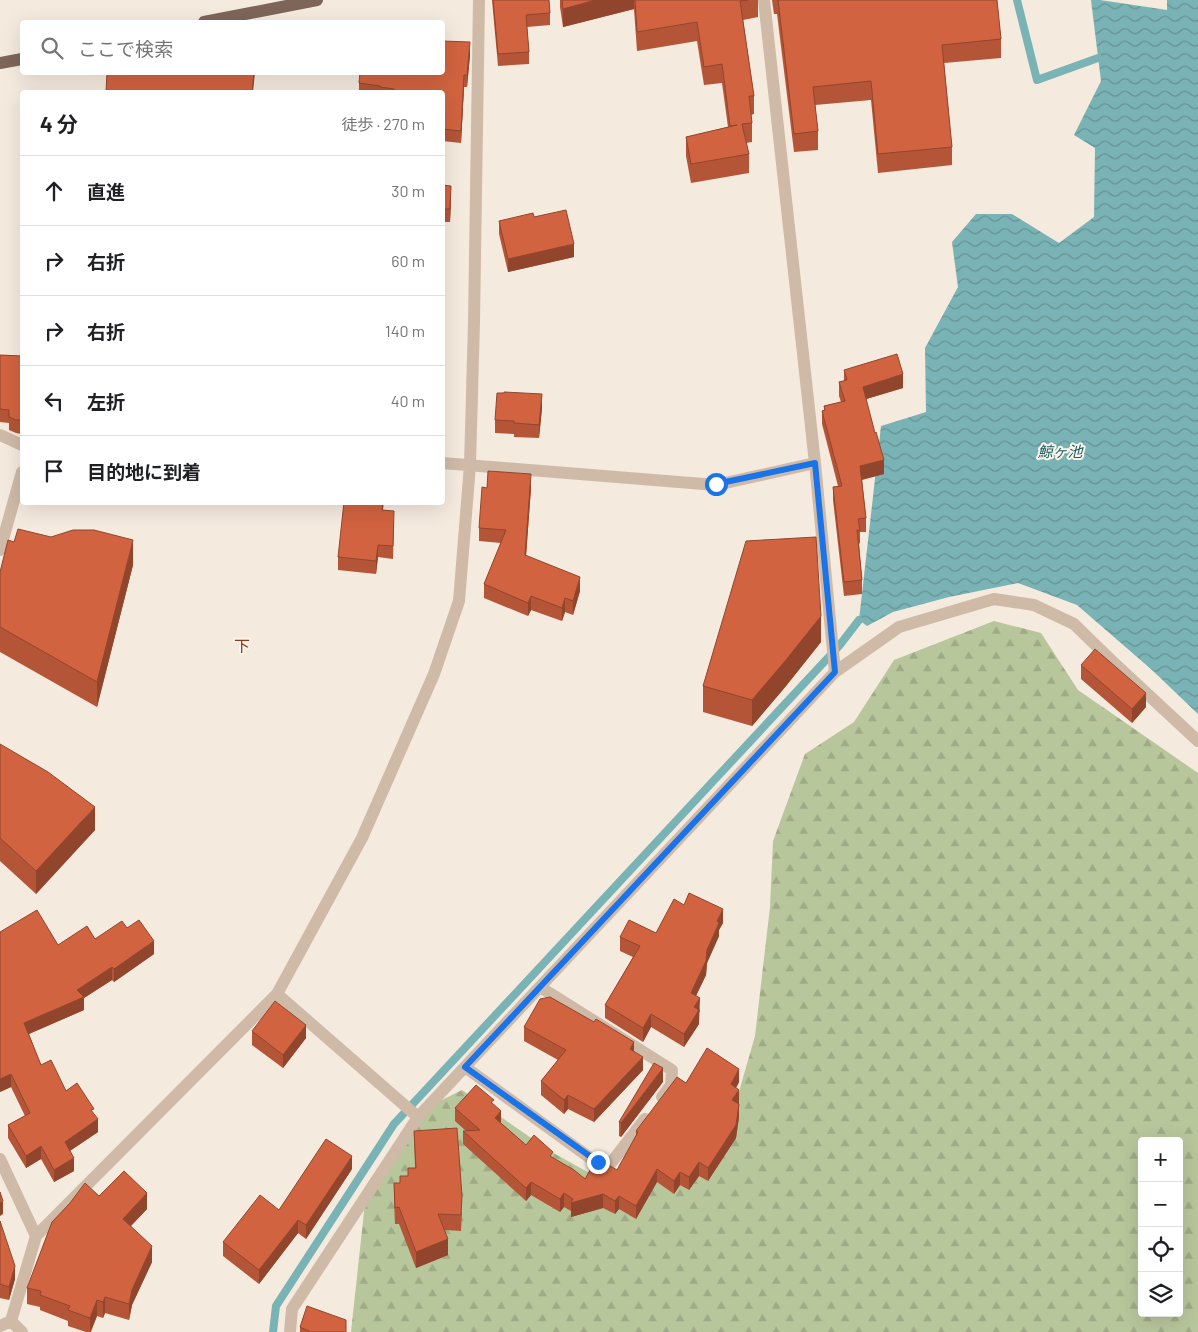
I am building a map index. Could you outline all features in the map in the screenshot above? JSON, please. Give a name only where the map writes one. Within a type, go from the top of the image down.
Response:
[{"type":"main road","points":[[214,20],[317,0]]},
{"type":"main road","points":[[0,63],[20,59]]},
{"type":"street","points":[[22,1332],[6,1324],[36,1236],[277,994],[362,838],[434,674],[459,601],[470,465],[479,0]]},
{"type":"street","points":[[764,0],[815,463],[835,672]]},
{"type":"street","points":[[0,435],[20,444]]},
{"type":"street","points":[[445,463],[716,484],[815,463]]},
{"type":"street","points":[[0,550],[20,479]]},
{"type":"street","points":[[290,1332],[292,1309],[418,1117],[835,672],[899,627],[994,599],[1034,605],[1074,624],[1198,741]]},
{"type":"street","points":[[465,1067],[598,1162],[612,1163],[671,1085],[672,1070],[540,987]]},
{"type":"street","points":[[277,994],[418,1117]]},
{"type":"street","points":[[0,1159],[36,1236]]},
{"type":"green space","points":[[994,621],[1041,633],[1078,690],[1198,773],[1198,1332],[351,1332],[367,1184],[418,1112],[462,1090],[550,1151],[616,1188],[726,1137],[755,1036],[770,907],[773,841],[805,754],[854,722],[894,660]]},
{"type":"water","name":"鯨ヶ池","points":[[1091,0],[1167,10],[1167,0],[1198,0],[1198,714],[1152,670],[1077,605],[1018,583],[949,597],[893,612],[867,626],[859,620],[881,426],[926,412],[925,348],[958,287],[952,242],[976,214],[1012,214],[1059,243],[1094,217],[1095,148],[1074,135],[1101,81]]},
{"type":"building","points":[[493,0],[549,0],[550,13],[526,15],[529,52],[498,54]]},
{"type":"building","points":[[562,0],[596,0],[563,9]]},
{"type":"building","points":[[635,0],[748,0],[740,1],[754,96],[749,96],[752,123],[742,124],[749,154],[691,164],[686,137],[737,125],[730,126],[722,64],[704,67],[697,22],[637,32]]},
{"type":"building","points":[[778,0],[997,0],[1001,39],[942,45],[952,147],[878,154],[871,81],[813,87],[818,131],[794,134]]},
{"type":"building","points":[[445,41],[470,42],[467,75],[464,75],[461,131],[445,129],[445,90],[394,90],[359,83],[360,75],[445,75]]},
{"type":"building","points":[[107,75],[254,75],[252,90],[106,90]]},
{"type":"building","points":[[445,185],[451,186],[450,209],[445,209]]},
{"type":"building","points":[[566,210],[574,244],[508,259],[499,221],[533,213],[534,217]]},
{"type":"building","points":[[897,354],[903,374],[863,387],[884,460],[860,466],[866,518],[858,519],[860,530],[857,530],[862,580],[844,582],[833,487],[842,486],[822,411],[825,410],[824,406],[845,401],[839,382],[847,380],[844,370]]},
{"type":"building","points":[[0,355],[20,356],[20,420],[9,417],[9,410],[0,409]]},
{"type":"building","points":[[497,393],[542,394],[539,425],[495,420]]},
{"type":"building","points":[[488,471],[531,474],[525,555],[580,577],[573,601],[565,598],[562,608],[531,596],[528,603],[484,584],[506,530],[479,528],[482,487],[487,488]]},
{"type":"building","points":[[344,505],[383,505],[382,510],[394,511],[393,546],[378,545],[376,561],[338,557]]},
{"type":"building","points":[[18,529],[51,537],[73,530],[94,530],[133,540],[97,682],[0,627],[0,572],[8,540],[14,542]]},
{"type":"building","points":[[816,537],[821,616],[752,700],[703,686],[746,541]]},
{"type":"building","points":[[1095,649],[1146,693],[1132,709],[1081,665]]},
{"type":"building","points":[[0,744],[48,772],[95,807],[36,871],[0,838]]},
{"type":"building","points":[[689,893],[723,909],[707,950],[706,961],[691,993],[700,998],[694,1007],[699,1010],[684,1034],[651,1014],[643,1028],[605,1005],[640,946],[620,937],[629,920],[656,933],[674,899],[684,905]]},
{"type":"building","points":[[37,910],[58,945],[87,926],[95,939],[122,921],[127,928],[139,920],[154,941],[114,969],[112,967],[77,990],[84,997],[24,1023],[41,1065],[51,1060],[66,1091],[77,1083],[94,1109],[91,1110],[98,1119],[65,1142],[74,1158],[54,1170],[41,1146],[26,1156],[8,1125],[30,1113],[11,1074],[0,1079],[0,932]]},
{"type":"building","points":[[550,997],[594,1022],[596,1019],[634,1042],[630,1049],[643,1057],[594,1109],[568,1095],[564,1100],[541,1081],[566,1050],[524,1027],[540,999]]},
{"type":"building","points":[[275,1001],[306,1025],[283,1055],[252,1031]]},
{"type":"building","points":[[707,1048],[739,1069],[731,1084],[739,1090],[732,1100],[739,1104],[736,1125],[708,1168],[699,1162],[689,1177],[680,1172],[674,1181],[657,1169],[636,1206],[619,1196],[615,1201],[603,1194],[571,1203],[573,1199],[564,1193],[560,1199],[531,1182],[526,1188],[463,1131],[480,1130],[455,1108],[476,1085],[494,1100],[491,1102],[501,1111],[495,1118],[526,1145],[534,1135],[553,1152],[550,1156],[585,1179],[597,1158],[617,1170],[638,1132],[636,1131],[677,1077],[686,1083]]},
{"type":"building","points":[[654,1063],[663,1068],[621,1123],[619,1122]]},
{"type":"building","points":[[457,1128],[462,1196],[461,1215],[438,1214],[448,1239],[416,1252],[399,1207],[395,1208],[394,1183],[400,1183],[400,1176],[408,1176],[408,1168],[416,1168],[414,1131]]},
{"type":"building","points":[[326,1139],[352,1156],[306,1225],[298,1220],[259,1270],[223,1242],[260,1195],[279,1210]]},
{"type":"building","points":[[124,1171],[147,1193],[123,1219],[152,1246],[132,1290],[129,1304],[105,1297],[103,1302],[97,1300],[90,1318],[68,1310],[70,1306],[40,1295],[41,1291],[27,1288],[52,1222],[85,1183],[99,1196]]},
{"type":"building","points":[[0,1192],[3,1201],[0,1203]]},
{"type":"building","points":[[0,1221],[15,1266],[9,1287],[0,1284]]},
{"type":"building","points":[[307,1306],[346,1320],[346,1332],[309,1332],[300,1327]]},
{"type":"waterway","points":[[1017,0],[1037,80],[1098,58]]},
{"type":"waterway","points":[[273,1332],[276,1306],[394,1124],[839,646],[859,620]]},
{"type":"district","name":"下","points":[[242,645]]},
{"type":"route","points":[[598,1162],[465,1067],[835,672],[815,463],[716,484]]}]
